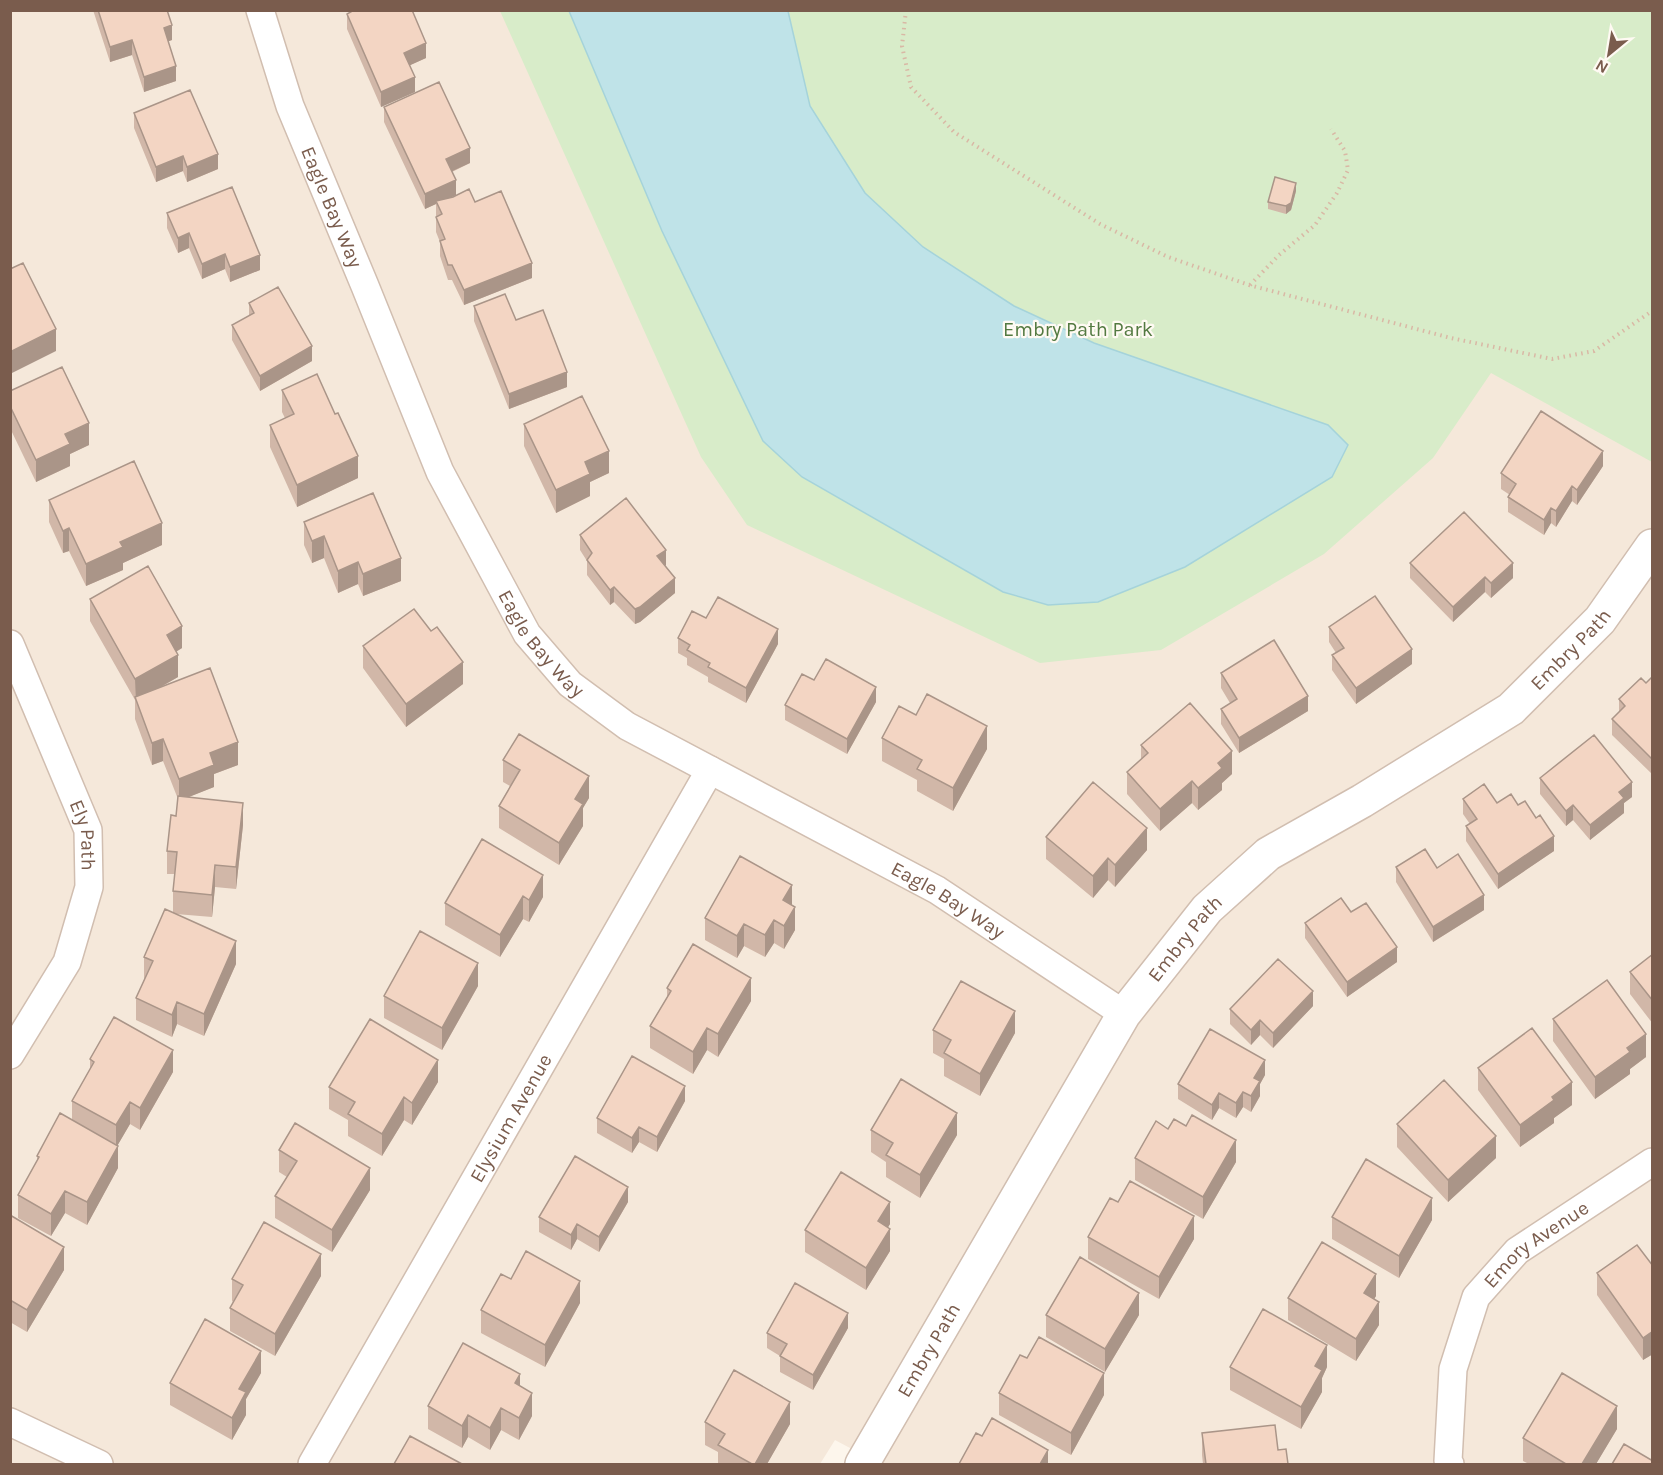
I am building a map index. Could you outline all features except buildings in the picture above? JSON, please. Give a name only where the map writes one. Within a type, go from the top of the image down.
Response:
[{"type":"street","name":"Eagle Bay Way","points":[[260,10],[290,106],[440,472],[527,634],[570,684],[627,726],[937,890],[1124,1014]]},
{"type":"street","name":"Embry Path","points":[[862,1464],[1124,1014],[1207,909],[1268,854],[1362,801],[1510,709],[1600,620],[1653,546]]},
{"type":"street","name":"Ely Path","points":[[10,644],[88,830],[89,887],[67,962],[10,1055]]},
{"type":"street","name":"Elysium Avenue","points":[[312,1464],[710,770]]},
{"type":"street","name":"Emory Avenue","points":[[1450,1464],[1448,1461],[1453,1369],[1476,1297],[1517,1251],[1653,1162]]},
{"type":"street","points":[[10,1422],[99,1464]]},
{"type":"path","points":[[906,10],[902,46],[911,87],[954,132],[1100,224],[1168,257],[1249,285],[1451,338],[1552,359],[1594,351],[1653,311]]},
{"type":"path","points":[[1249,285],[1279,255],[1315,225],[1337,193],[1348,170],[1345,151],[1331,129]]},
{"type":"shaded area","points":[[10,11],[1652,11],[1652,1464],[880,1464],[835,1440],[820,1464],[11,1464]]},
{"type":"green space","name":"Embry Path Park","points":[[500,11],[1652,11],[1652,462],[1491,373],[1433,458],[1324,554],[1161,650],[1040,663],[747,525],[701,457]]},
{"type":"water","points":[[569,11],[788,11],[810,106],[865,193],[923,247],[1014,306],[1094,343],[1328,425],[1348,445],[1332,477],[1185,567],[1098,602],[1048,605],[1003,592],[802,477],[763,441],[662,231]]}]
